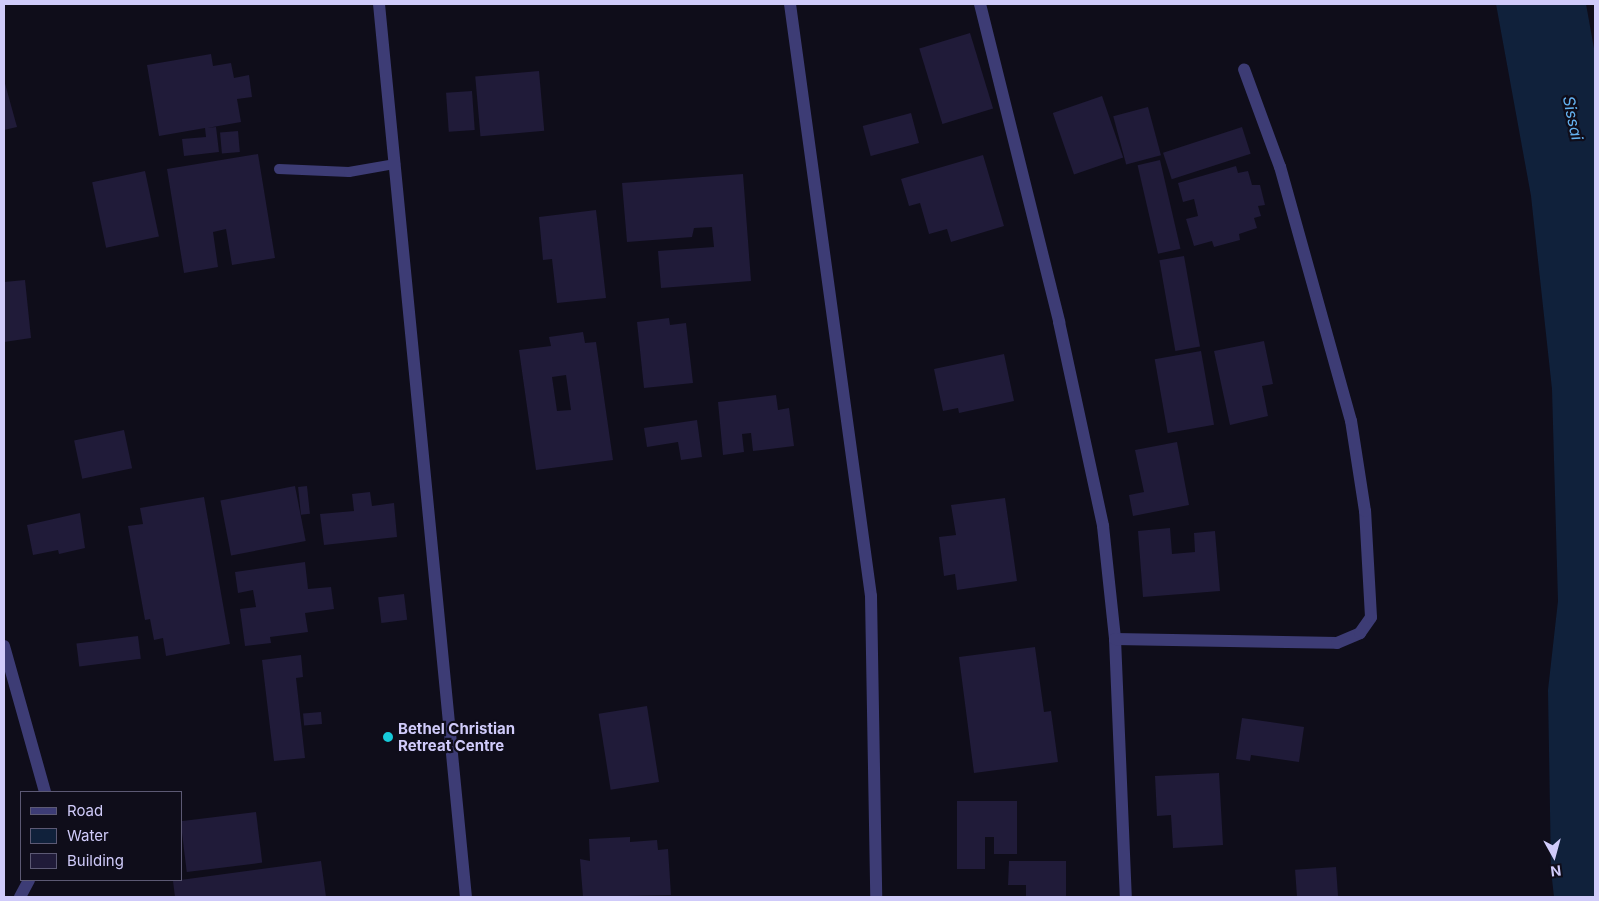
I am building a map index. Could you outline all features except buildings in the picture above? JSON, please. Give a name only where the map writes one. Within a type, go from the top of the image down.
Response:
[{"type":"street","points":[[379,4],[466,897]]},
{"type":"street","points":[[790,4],[870,596],[876,897]]},
{"type":"street","points":[[980,4],[1059,322],[1096,496],[1115,639],[1126,897]]},
{"type":"street","points":[[1115,639],[1337,643],[1360,633],[1371,618],[1365,511],[1351,421],[1280,168],[1244,69]]},
{"type":"street","points":[[4,646],[45,791]]},
{"type":"street","points":[[20,897],[28,881]]},
{"type":"lane","points":[[279,169],[349,172],[395,164]]},
{"type":"water","name":"Sissai","points":[[1496,4],[1586,4],[1595,54],[1595,897],[1554,897],[1551,870],[1548,690],[1558,601],[1552,389],[1531,196]]},
{"type":"place","name":"Bethel Christian Retreat Centre","points":[[388,737]]}]
